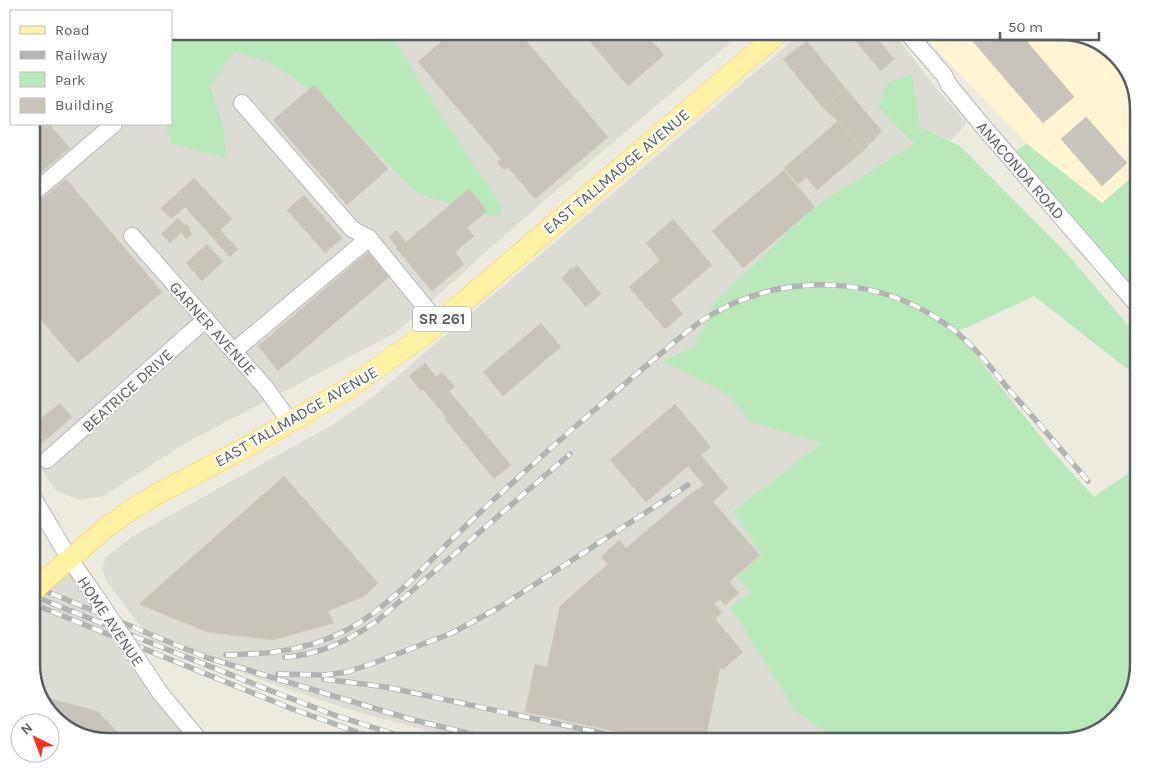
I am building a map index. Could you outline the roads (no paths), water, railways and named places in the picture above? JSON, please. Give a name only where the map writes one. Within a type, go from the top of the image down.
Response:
[{"type":"main road","name":"EAST TALLMADGE AVENUE","points":[[40,585],[107,527],[159,492],[290,422],[347,389],[378,368],[438,323],[770,40]]},
{"type":"street","name":"ANACONDA ROAD","points":[[914,40],[944,75],[949,85],[976,118],[1130,297]]},
{"type":"street","points":[[242,103],[352,229],[369,238],[438,323]]},
{"type":"street","points":[[40,187],[113,125]]},
{"type":"street","name":"GARNER AVENUE","points":[[132,236],[265,387],[290,422]]},
{"type":"street","points":[[234,351],[369,238]]},
{"type":"street","name":"BEATRICE DRIVE","points":[[47,460],[206,319]]},
{"type":"street","name":"HOME AVENUE","points":[[40,509],[69,558],[162,694],[194,733]]},
{"type":"railway","points":[[226,655],[256,654],[299,648],[341,633],[372,614],[400,591],[524,472],[681,337],[711,315],[739,301],[768,292],[798,286],[828,285],[859,288],[888,295],[917,307],[954,330],[972,346],[1088,481]]},
{"type":"railway","points":[[285,657],[322,650],[356,634],[377,621],[570,454]]},
{"type":"railway","points":[[278,674],[324,675],[347,672],[452,633],[500,607],[688,485]]},
{"type":"railway","points":[[40,589],[208,658],[410,719],[467,733]]},
{"type":"railway","points":[[40,599],[334,715],[391,733]]},
{"type":"railway","points":[[40,607],[290,708],[360,733]]},
{"type":"railway","points":[[324,679],[386,687],[601,733]]}]
